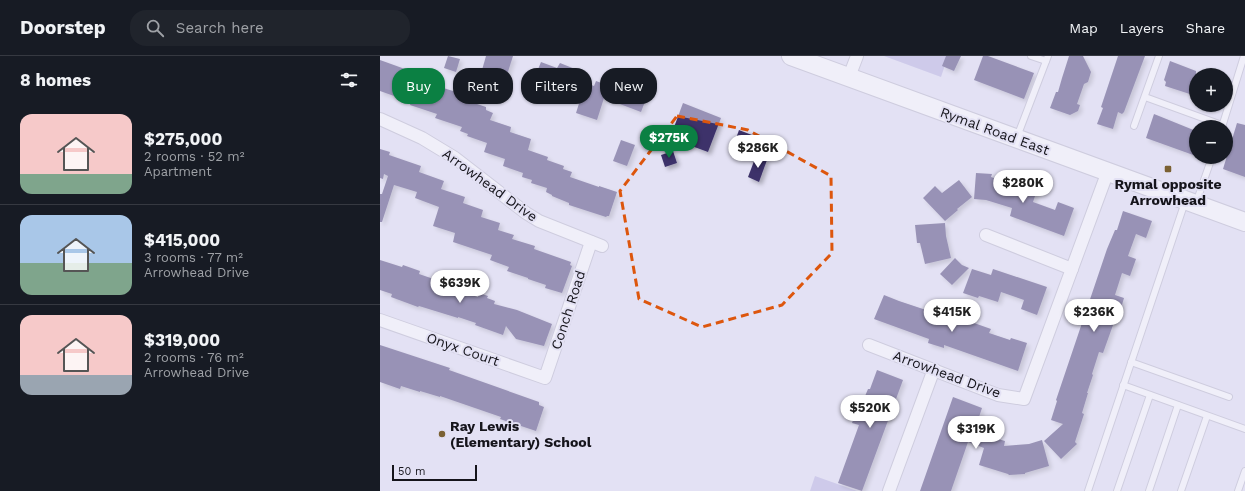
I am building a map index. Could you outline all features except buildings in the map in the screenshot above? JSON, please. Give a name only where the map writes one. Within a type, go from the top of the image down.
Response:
[{"type":"main road","name":"Rymal Road East","points":[[791,56],[1245,222]]},
{"type":"street","points":[[849,77],[857,56]]},
{"type":"street","name":"Arrowhead Drive","points":[[380,119],[422,138],[455,158],[526,213],[539,221],[602,246]]},
{"type":"street","name":"Arrowhead Drive","points":[[869,345],[998,395],[1024,399],[1108,171]]},
{"type":"street","points":[[986,234],[1072,269]]},
{"type":"street","name":"Conch Road","points":[[545,378],[591,242]]},
{"type":"street","name":"Onyx Court","points":[[380,320],[545,378]]},
{"type":"street","points":[[889,491],[934,369]]},
{"type":"lane","points":[[1016,139],[1047,59],[1031,56]]},
{"type":"lane","points":[[1134,126],[1158,56]]},
{"type":"lane","points":[[1224,120],[1244,56]]},
{"type":"lane","points":[[1145,97],[1206,120]]},
{"type":"lane","points":[[1088,491],[1131,362],[1190,202],[1209,164]]},
{"type":"lane","points":[[1131,362],[1229,397]]},
{"type":"lane","points":[[1123,386],[1245,429]]},
{"type":"lane","points":[[1118,491],[1150,395]]},
{"type":"lane","points":[[1149,491],[1178,405]]},
{"type":"lane","points":[[1181,491],[1207,416]]},
{"type":"lane","points":[[1238,491],[1245,470]]},
{"type":"highlighted area","points":[[677,116],[748,130],[831,176],[832,253],[782,305],[702,327],[639,299],[620,191]]},
{"type":"shaded area","points":[[884,56],[948,56],[941,77]]},
{"type":"shaded area","points":[[815,476],[857,491],[810,491]]},
{"type":"place","name":"Rymal opposite Arrowhead","points":[[1168,169]]},
{"type":"place","name":"Ray Lewis (Elementary) School","points":[[442,434]]}]
